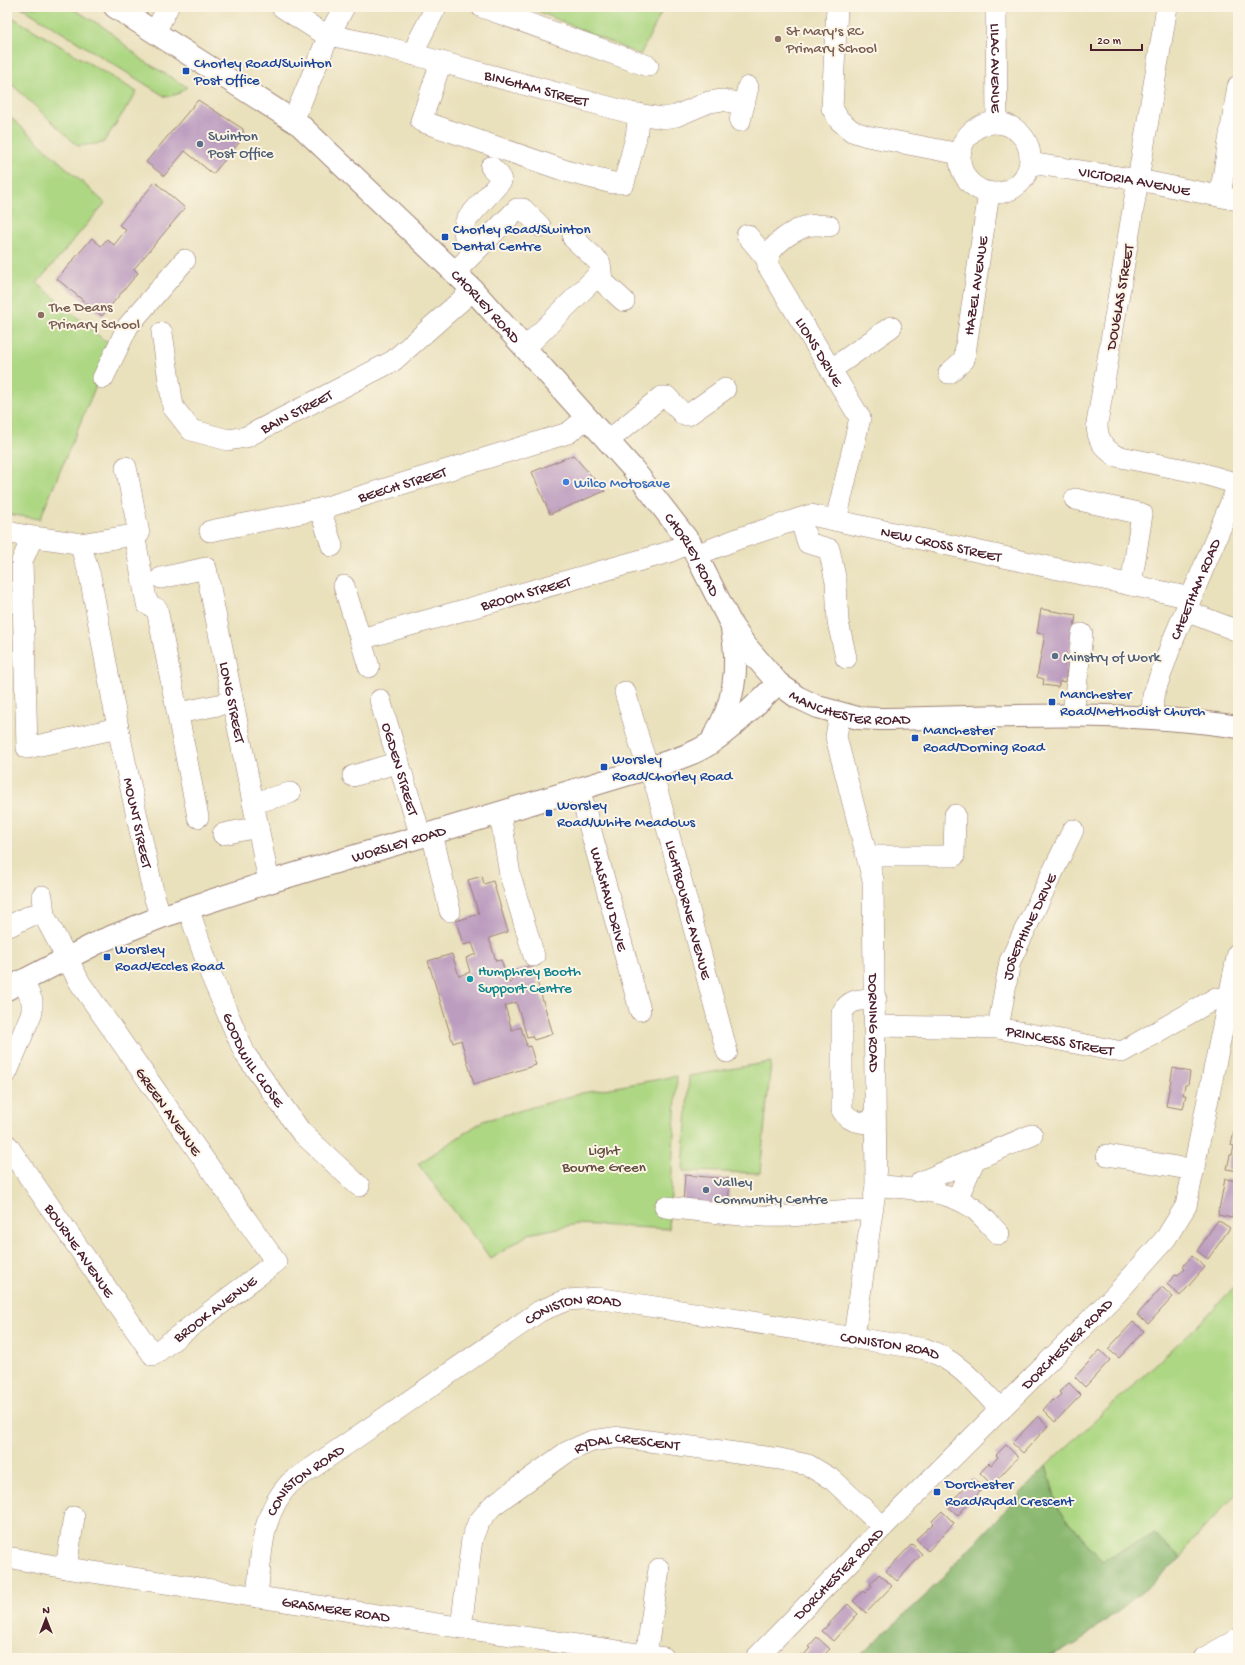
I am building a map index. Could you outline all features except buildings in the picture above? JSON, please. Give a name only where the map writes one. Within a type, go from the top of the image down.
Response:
[{"type":"main road","name":"CHORLEY ROAD","points":[[115,7],[293,121],[326,149],[473,290],[633,469],[693,549],[732,626],[763,668],[778,683]]},
{"type":"main road","points":[[709,744],[726,714],[733,691],[736,658],[732,626]]},
{"type":"main road","name":"MANCHESTER ROAD","points":[[778,683],[797,697],[818,707],[858,718],[880,719],[1073,715],[1152,717],[1238,727]]},
{"type":"main road","name":"WORSLEY ROAD","points":[[15,985],[67,958],[161,917],[268,882],[649,768],[689,754],[709,744],[745,715],[778,683]]},
{"type":"street","points":[[155,32],[168,7]]},
{"type":"street","name":"BINGHAM STREET","points":[[282,7],[316,30],[329,35],[415,55],[639,114],[663,118],[676,116],[709,102],[723,100],[744,104]]},
{"type":"street","points":[[293,121],[329,35],[344,7]]},
{"type":"street","points":[[415,55],[418,42],[436,7]]},
{"type":"street","points":[[482,7],[648,66]]},
{"type":"street","points":[[838,7],[832,108],[839,120],[852,130],[867,136],[960,154]]},
{"type":"street","name":"DOUGLAS STREET","points":[[1167,7],[1139,180],[1096,424],[1097,433],[1101,443],[1107,450],[1116,456],[1201,473],[1238,485]]},
{"type":"street","name":"LILAC AVENUE","points":[[996,13],[997,123]]},
{"type":"street","points":[[441,62],[421,121],[569,172],[613,183],[624,183],[636,137],[639,114]]},
{"type":"street","points":[[1229,198],[1238,86]]},
{"type":"street","points":[[997,123],[1013,129],[1026,141],[1030,152],[1030,163],[1027,174],[1020,183],[1006,191],[989,193],[970,183],[964,174],[960,154],[963,144],[973,132],[986,124],[997,123]]},
{"type":"street","name":"VICTORIA AVENUE","points":[[1030,163],[1139,180],[1229,198]]},
{"type":"street","points":[[473,252],[465,242],[464,225],[467,219],[501,181],[499,175],[491,167]]},
{"type":"street","name":"HAZEL AVENUE","points":[[949,373],[964,360],[989,193]]},
{"type":"street","points":[[455,272],[517,209],[523,209],[540,226]]},
{"type":"street","points":[[767,259],[771,251],[782,240],[804,227],[815,225],[829,226]]},
{"type":"street","name":"LIONS DRIVE","points":[[747,235],[767,259],[768,266],[832,369],[860,418],[836,520]]},
{"type":"street","points":[[573,238],[600,263],[602,281],[624,301]]},
{"type":"street","points":[[103,378],[128,326],[185,260]]},
{"type":"street","points":[[525,348],[600,273]]},
{"type":"street","name":"BAIN STREET","points":[[162,333],[173,407],[191,430],[228,440],[246,437],[393,361],[473,290]]},
{"type":"street","points":[[832,369],[891,327]]},
{"type":"street","points":[[608,441],[661,397],[667,397],[684,415],[688,415],[725,389]]},
{"type":"street","name":"BEECH STREET","points":[[210,531],[320,509],[568,433],[586,418]]},
{"type":"street","points":[[7,532],[32,538],[56,539],[80,544],[139,534],[126,468]]},
{"type":"street","name":"CHEETHAM ROAD","points":[[1152,717],[1153,696],[1188,604],[1238,485]]},
{"type":"street","points":[[1075,499],[1142,514],[1131,585]]},
{"type":"street","points":[[320,509],[332,546]]},
{"type":"street","name":"NEW CROSS STREET","points":[[693,549],[811,515],[1131,585],[1188,604],[1238,631]]},
{"type":"street","points":[[800,519],[808,543],[829,549],[836,582],[838,622],[846,658]]},
{"type":"street","points":[[134,534],[147,604],[158,609],[198,816]]},
{"type":"street","points":[[32,538],[22,561],[27,748],[118,728]]},
{"type":"street","name":"MOUNT STREET","points":[[80,544],[90,576],[118,728],[154,896],[161,917]]},
{"type":"street","name":"BROOM STREET","points":[[361,639],[666,553],[693,549]]},
{"type":"street","name":"LONG STREET","points":[[161,578],[206,568],[268,882]]},
{"type":"street","points":[[344,586],[369,667]]},
{"type":"street","points":[[1073,715],[1082,634]]},
{"type":"street","name":"LIGHTBOURNE AVENUE","points":[[625,692],[657,790],[727,1052]]},
{"type":"street","name":"OGDEN STREET","points":[[380,700],[399,762],[427,835],[450,911]]},
{"type":"street","points":[[178,713],[233,702]]},
{"type":"street","name":"DORNING ROAD","points":[[840,713],[836,737],[873,880],[876,999],[876,1185],[854,1336]]},
{"type":"street","points":[[354,776],[399,762]]},
{"type":"street","name":"WALSHAW DRIVE","points":[[579,788],[640,1010]]},
{"type":"street","points":[[253,803],[290,793]]},
{"type":"street","points":[[500,813],[510,875],[534,956]]},
{"type":"street","points":[[868,856],[954,856],[955,815]]},
{"type":"street","points":[[223,834],[258,827]]},
{"type":"street","name":"JOSEPHINE DRIVE","points":[[998,1028],[1010,961],[1073,830]]},
{"type":"street","name":"GREEN AVENUE","points":[[9,926],[32,915],[43,905],[80,983],[276,1262]]},
{"type":"street","name":"GOODWILL CLOSE","points":[[188,908],[211,975],[245,1054],[301,1132],[359,1186]]},
{"type":"street","name":"DORCHESTER ROAD","points":[[756,1658],[883,1527],[1118,1292],[1166,1238],[1186,1206],[1238,953]]},
{"type":"street","points":[[7,1072],[32,1012],[32,1001],[15,985]]},
{"type":"street","name":"PRINCESS STREET","points":[[876,1026],[998,1028],[1122,1052],[1216,998],[1228,1000]]},
{"type":"street","points":[[875,1124],[854,1121],[846,1117],[842,1110],[842,1013],[846,1004],[855,1000],[876,999]]},
{"type":"street","points":[[919,1191],[921,1182],[974,1161],[1032,1135]]},
{"type":"street","name":"BOURNE AVENUE","points":[[7,1146],[153,1355]]},
{"type":"street","points":[[1107,1155],[1194,1170]]},
{"type":"street","points":[[957,1199],[974,1161]]},
{"type":"street","points":[[876,1185],[919,1191],[957,1199],[974,1208],[999,1234]]},
{"type":"street","points":[[665,1207],[773,1216],[791,1216],[843,1209],[872,1211]]},
{"type":"street","name":"BROOK AVENUE","points":[[153,1355],[276,1262]]},
{"type":"street","name":"CONISTON ROAD","points":[[257,1597],[266,1524],[276,1501],[290,1483],[540,1311],[553,1304],[582,1298],[597,1298],[913,1346],[937,1353],[959,1367],[1001,1410]]},
{"type":"street","name":"RYDAL CRESCENT","points":[[461,1628],[472,1539],[478,1523],[484,1514],[492,1506],[567,1452],[592,1441],[606,1438],[634,1438],[780,1459],[808,1465],[833,1480],[883,1527]]},
{"type":"street","points":[[66,1568],[74,1517]]},
{"type":"street","name":"GRASMERE ROAD","points":[[7,1557],[66,1568],[655,1657]]},
{"type":"street","points":[[655,1657],[659,1569]]},
{"type":"street","points":[[1204,1658],[1238,1639]]},
{"type":"green space","points":[[21,7],[70,7],[105,28],[144,61],[187,87],[178,94],[166,97]]},
{"type":"green space","points":[[528,7],[648,7],[661,13],[640,55]]},
{"type":"green space","points":[[7,14],[137,92],[103,143],[78,146],[7,80]]},
{"type":"green space","name":"The Deans Primary School","points":[[7,114],[105,203],[37,283],[112,347],[40,519],[7,514]]},
{"type":"green space","points":[[771,1062],[760,1173],[683,1171],[689,1076]]},
{"type":"green space","name":"Light Bourne Green","points":[[677,1076],[669,1229],[577,1224],[529,1234],[491,1259],[418,1164],[483,1121],[582,1093]]},
{"type":"green space","points":[[1238,1283],[1238,1492],[1191,1542],[1181,1558],[1154,1534],[1102,1561],[1059,1510],[1046,1466],[1198,1325]]},
{"type":"green space","points":[[1046,1466],[1059,1510],[1102,1561],[1154,1534],[1181,1558],[1148,1587],[1076,1644],[1045,1658],[857,1658],[924,1597]]},
{"type":"place","name":"St Mary's RC Primary School","points":[[778,39]]},
{"type":"place","name":"Chorley Road/Swinton Post Office","points":[[186,71]]},
{"type":"place","name":"Swinton Post Office","points":[[200,144]]},
{"type":"place","name":"Chorley Road/Swinton Dental Centre","points":[[445,237]]},
{"type":"place","name":"The Deans Primary School","points":[[41,315]]},
{"type":"place","name":"Wilco Motosave","points":[[566,482]]},
{"type":"place","name":"Minstry of Work","points":[[1055,656]]},
{"type":"place","name":"Manchester Road/Methodist Church","points":[[1052,702]]},
{"type":"place","name":"Manchester Road/Dorning Road","points":[[915,738]]},
{"type":"place","name":"Worsley Road/Chorley Road","points":[[604,767]]},
{"type":"place","name":"Worsley Road/White Meadows","points":[[549,813]]},
{"type":"place","name":"Worsley Road/Eccles Road","points":[[107,957]]},
{"type":"place","name":"Humphrey Booth Support Centre","points":[[470,979]]},
{"type":"place","name":"Valley Community Centre","points":[[706,1190]]},
{"type":"place","name":"Dorchester Road/Rydal Crescent","points":[[937,1492]]}]
